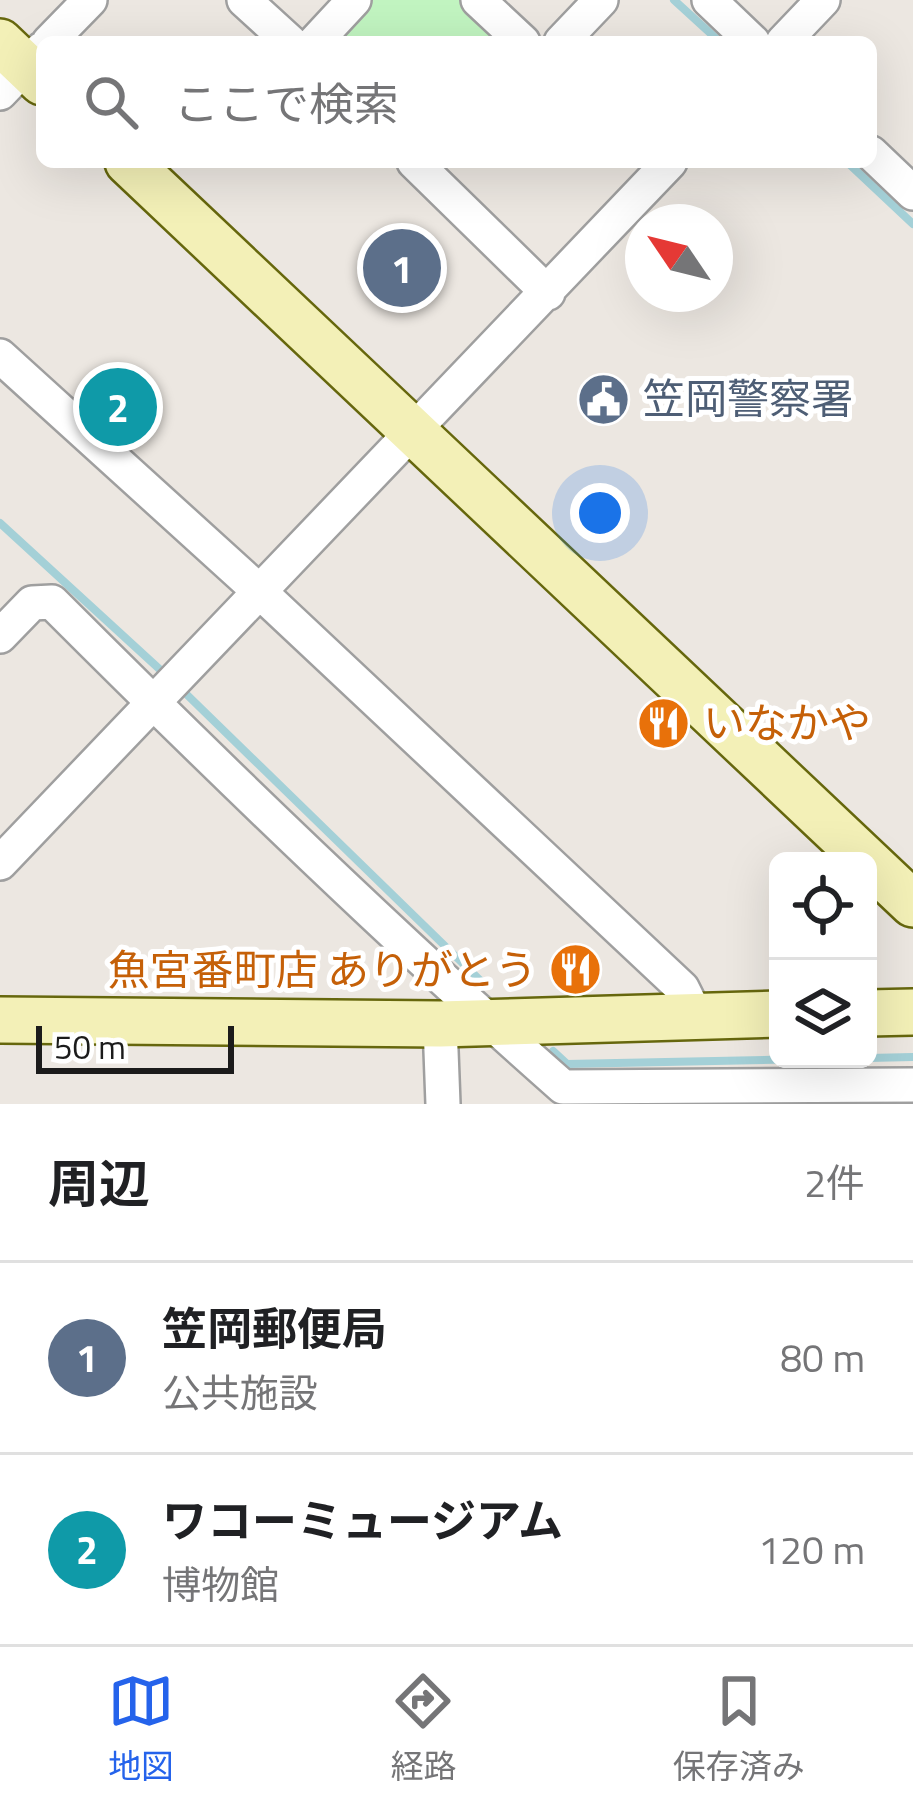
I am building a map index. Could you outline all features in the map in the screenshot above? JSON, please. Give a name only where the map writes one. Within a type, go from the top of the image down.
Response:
[{"type":"street","points":[[53,36],[90,0]]},
{"type":"street","points":[[244,0],[283,36]]},
{"type":"street","points":[[321,36],[354,0]]},
{"type":"street","points":[[478,0],[517,36]]},
{"type":"street","points":[[567,36],[601,0]]},
{"type":"street","points":[[709,0],[747,36]]},
{"type":"street","points":[[789,36],[823,0]]},
{"type":"street","points":[[877,160],[913,193]]},
{"type":"street","points":[[134,168],[913,904]]},
{"type":"street","points":[[432,168],[548,293]]},
{"type":"street","points":[[0,863],[664,168]]},
{"type":"street","points":[[1,359],[260,592],[682,988],[696,1016]]},
{"type":"street","points":[[0,636],[32,603],[52,602],[167,689],[490,1023],[563,1087],[913,1085]]},
{"type":"street","points":[[877,1012],[913,1012]]},
{"type":"street","points":[[0,1020],[440,1024],[769,1014]]},
{"type":"street","points":[[440,1024],[443,1104]]},
{"type":"green space","points":[[370,0],[476,0],[508,36],[336,36]]},
{"type":"waterway","points":[[674,0],[713,36]]},
{"type":"waterway","points":[[853,168],[913,224]]},
{"type":"waterway","points":[[0,523],[167,676]]},
{"type":"waterway","points":[[178,686],[484,984]]},
{"type":"waterway","points":[[553,1051],[567,1064],[769,1060]]},
{"type":"waterway","points":[[877,1058],[913,1057]]},
{"type":"place","name":"笠岡郵便局","points":[[402,268]]},
{"type":"place","name":"笠岡警察署","points":[[604,399]]},
{"type":"place","name":"ワコーミュージアム","points":[[118,407]]},
{"type":"place","name":"いなかや","points":[[664,723]]},
{"type":"place","name":"魚宮番町店 ありがとう","points":[[576,970]]}]
